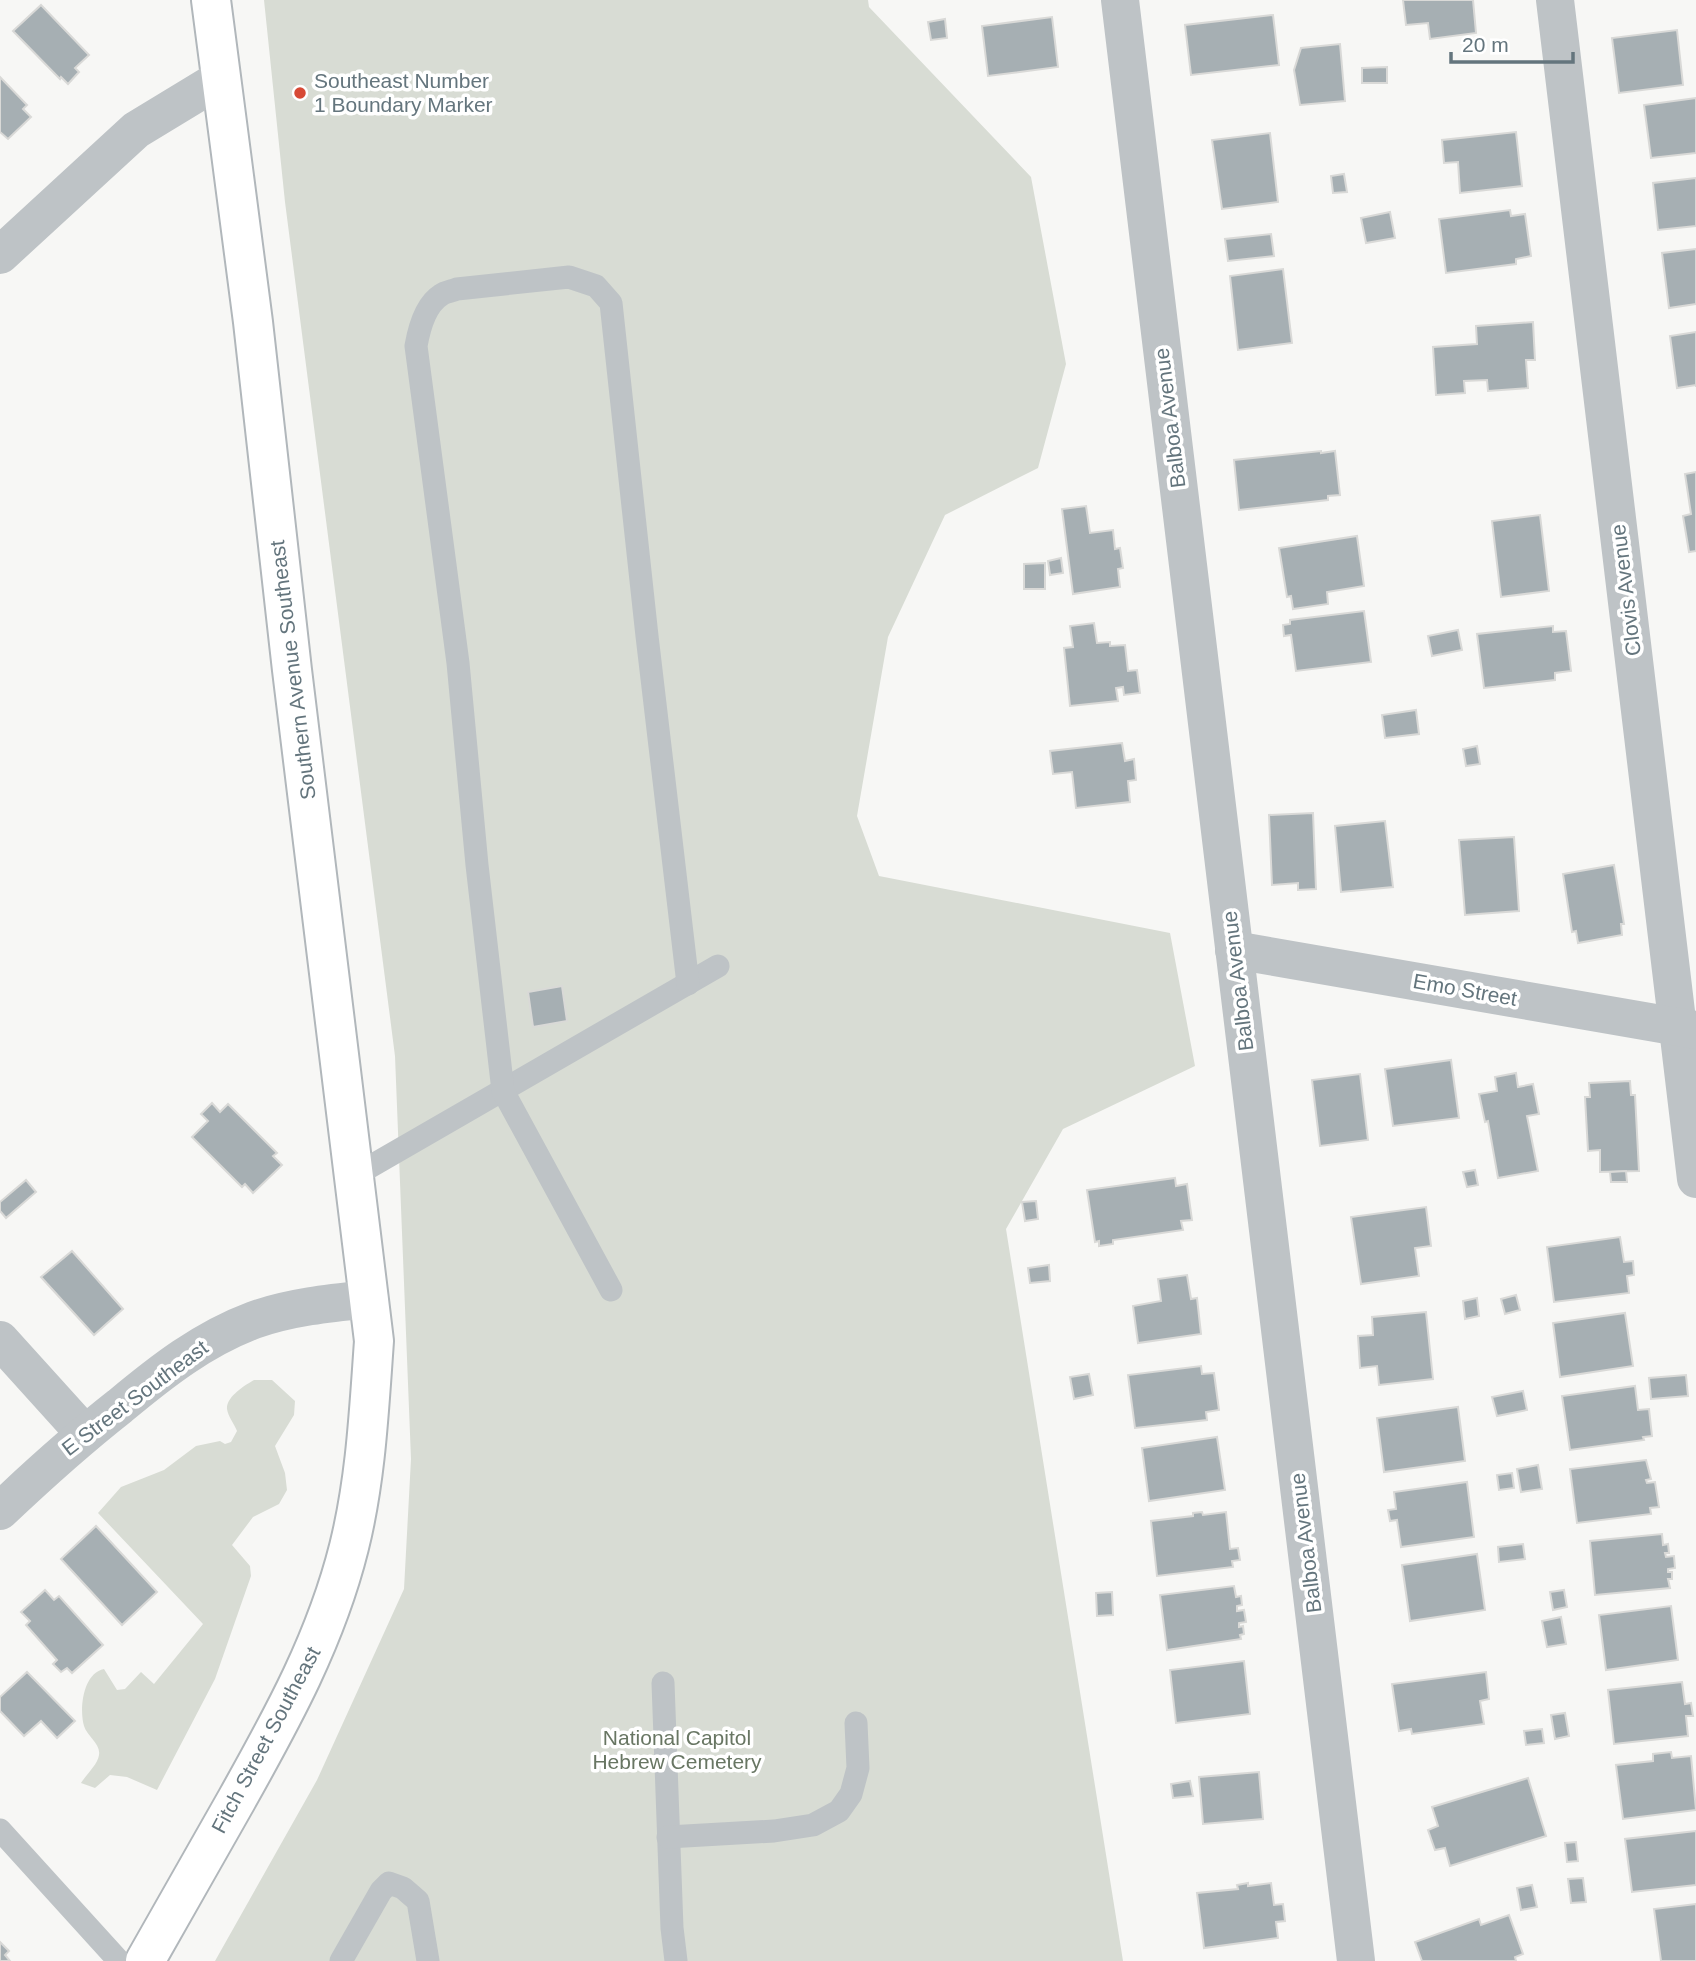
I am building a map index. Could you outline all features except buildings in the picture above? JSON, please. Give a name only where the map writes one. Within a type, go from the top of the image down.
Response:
[{"type":"main road","name":"Southern Avenue Southeast","points":[[211,0],[253,322],[292,670],[374,1340]]},
{"type":"main road","name":"Fitch Street Southeast","points":[[145,1961],[303,1679],[328,1617],[349,1548],[359,1501],[374,1340]]},
{"type":"street","name":"Balboa Avenue","points":[[1120,0],[1356,1961]]},
{"type":"street","name":"Clovis Avenue","points":[[1555,0],[1687,1028],[1696,1180]]},
{"type":"street","points":[[0,255],[136,130],[220,79]]},
{"type":"street","name":"Emo Street","points":[[1234,950],[1687,1028]]},
{"type":"street","name":"E Street Southeast","points":[[0,1511],[85,1434],[183,1357],[216,1336],[288,1310],[369,1299]]},
{"type":"street","points":[[0,1340],[85,1434]]},
{"type":"lane","points":[[611,1290],[503,1091],[477,865],[458,663],[416,346],[419,327],[439,296],[457,289],[569,277],[596,286],[611,303],[688,984]]},
{"type":"lane","points":[[354,1176],[719,966]]},
{"type":"lane","points":[[663,1683],[672,1928],[676,1961]]},
{"type":"lane","points":[[668,1837],[813,1825],[839,1811],[851,1794],[858,1768],[856,1723]]},
{"type":"lane","points":[[0,1830],[119,1961]]},
{"type":"lane","points":[[341,1961],[380,1891],[389,1883],[403,1888],[418,1901],[428,1961]]},
{"type":"green space","name":"National Capitol Hebrew Cemetery","points":[[264,0],[868,0],[869,7],[1031,177],[1066,364],[1038,468],[945,515],[888,637],[857,816],[879,876],[1170,933],[1195,1066],[1063,1129],[1006,1229],[1123,1961],[215,1961],[317,1780],[404,1589],[411,1459],[395,1056],[285,202]]},
{"type":"green space","points":[[254,1380],[272,1380],[295,1401],[294,1415],[275,1446],[285,1473],[287,1490],[279,1504],[253,1517],[232,1545],[250,1566],[251,1576],[215,1679],[157,1790],[127,1777],[110,1775],[95,1788],[81,1783],[99,1755],[98,1747],[86,1730],[83,1719],[84,1693],[91,1677],[104,1669],[117,1690],[125,1689],[141,1672],[154,1684],[203,1624],[98,1513],[121,1487],[164,1470],[196,1446],[220,1441],[225,1444],[231,1442],[237,1431],[227,1409],[228,1405],[237,1392]]},
{"type":"place","name":"Southeast Number 1 Boundary Marker","points":[[300,93]]}]
